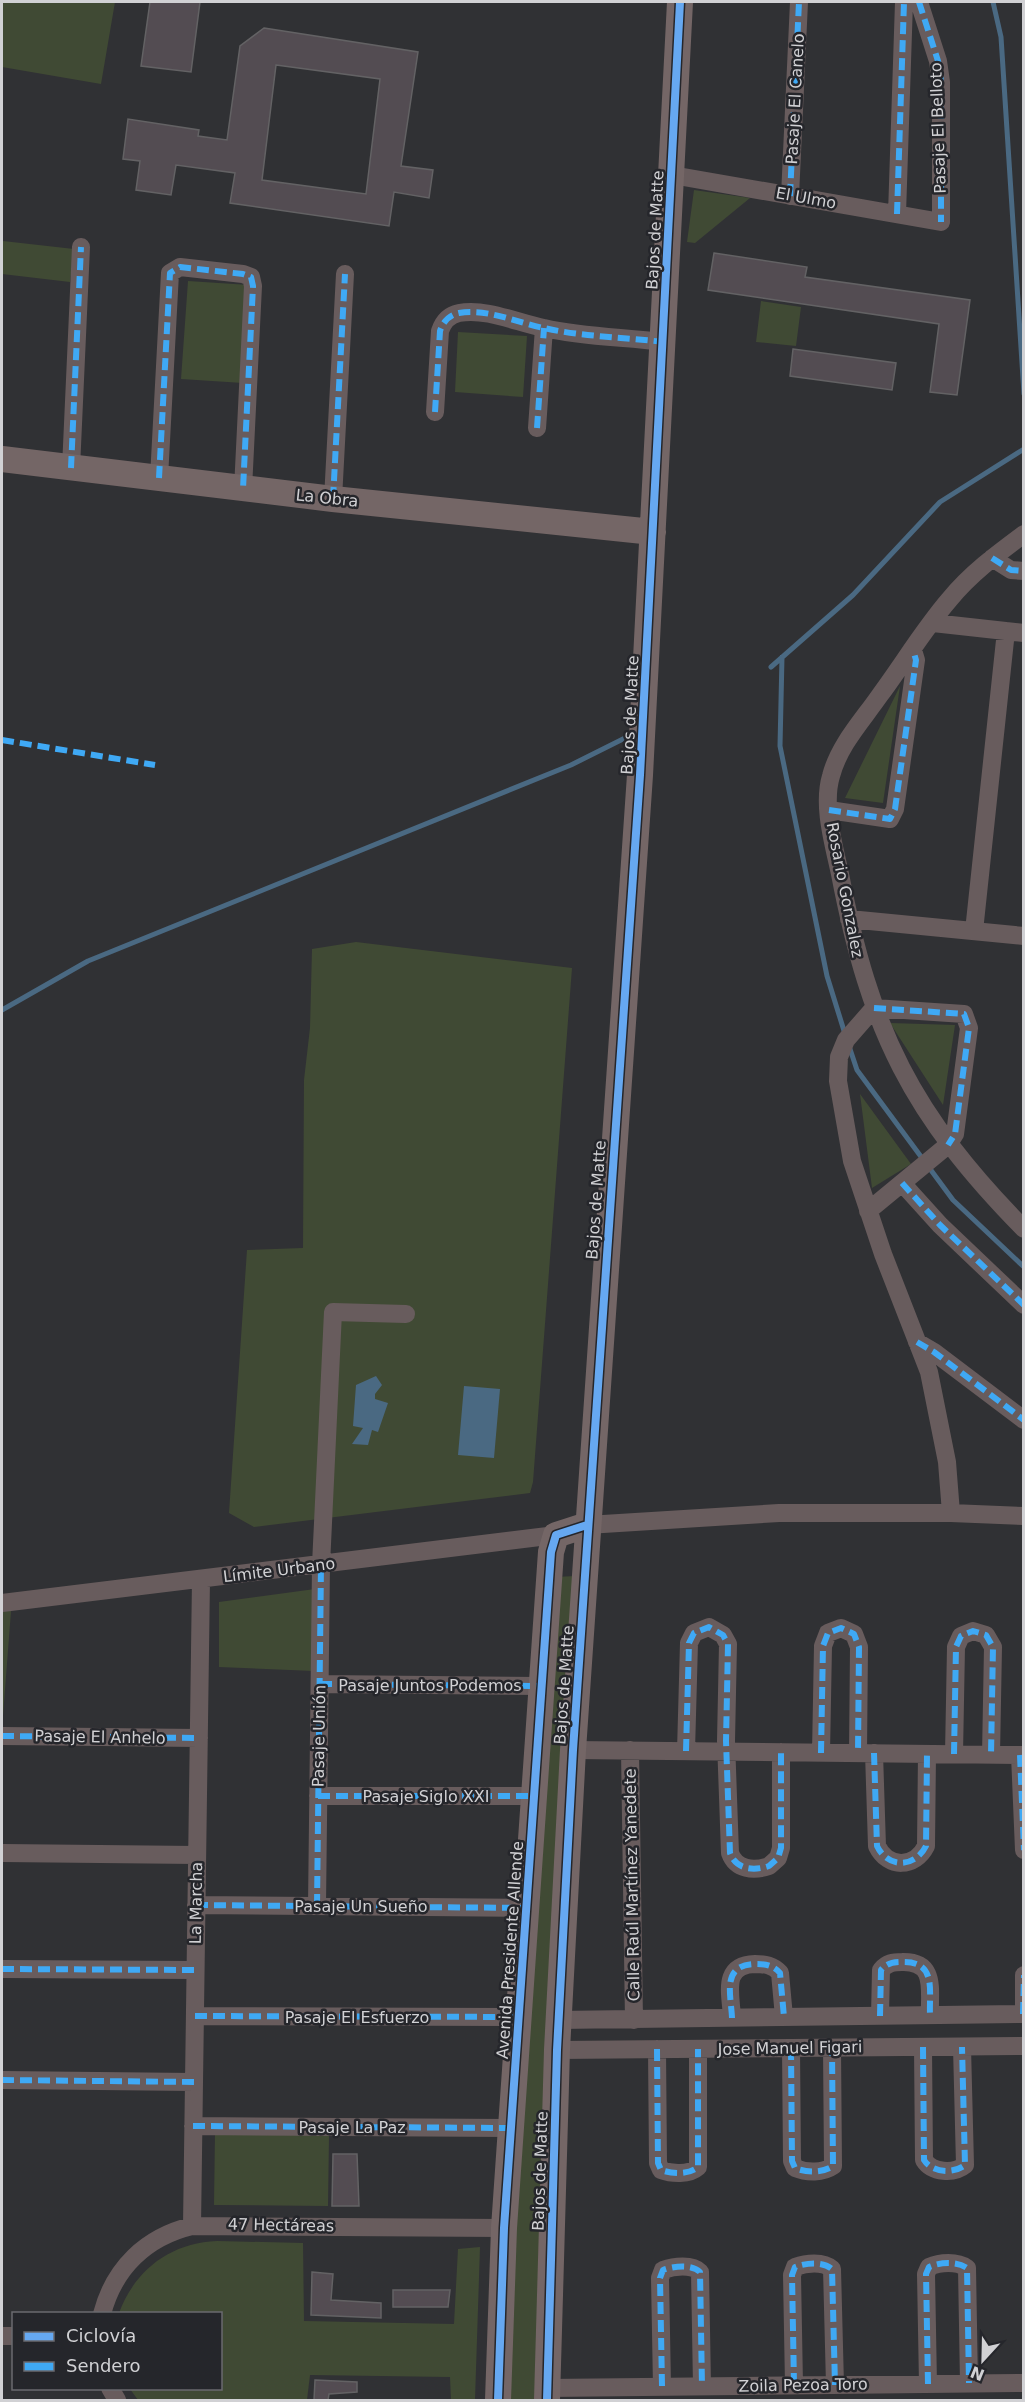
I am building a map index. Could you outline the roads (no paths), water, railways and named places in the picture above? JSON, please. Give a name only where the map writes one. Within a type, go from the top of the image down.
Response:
[{"type":"main road","name":"Bajos de Matte","points":[[547,2394],[558,2020],[573,1750],[640,775],[680,2]]},
{"type":"main road","name":"La Obra","points":[[2,459],[333,500],[653,532]]},
{"type":"main road","points":[[556,1535],[587,1525]]},
{"type":"main road","name":"Avenida Presidente Allende","points":[[498,2400],[504,2228],[540,1686],[551,1552],[556,1535]]},
{"type":"street","name":"Pasaje El Canelo","points":[[790,196],[799,2]]},
{"type":"street","name":"Pasaje El Belloto","points":[[897,214],[904,2]]},
{"type":"street","name":"Pasaje El Belloto","points":[[919,2],[938,60],[941,222]]},
{"type":"street","name":"El Ulmo","points":[[672,175],[941,222]]},
{"type":"street","points":[[71,468],[81,248]]},
{"type":"street","points":[[159,478],[170,273],[180,267],[243,274],[251,278],[253,286],[243,489]]},
{"type":"street","points":[[333,500],[345,274]]},
{"type":"street","points":[[435,412],[439,336],[442,326],[450,317],[465,313],[516,319],[544,328],[663,342]]},
{"type":"street","points":[[537,428],[544,328]]},
{"type":"street","name":"Rosario Gonzalez","points":[[1023,534],[992,558],[948,600],[842,747],[830,777],[829,810],[849,919],[874,1008],[901,1071],[948,1145],[980,1184],[1023,1229]]},
{"type":"street","points":[[992,558],[1011,570],[1023,571]]},
{"type":"street","points":[[933,623],[1015,632],[974,931]]},
{"type":"street","points":[[829,810],[890,819],[895,809],[916,660],[913,650]]},
{"type":"street","points":[[849,919],[1023,936]]},
{"type":"street","points":[[868,1211],[948,1145],[955,1134],[969,1028],[964,1014],[874,1008],[849,1036],[839,1057],[838,1080],[852,1161],[868,1211],[929,1372],[947,1462],[951,1513]]},
{"type":"street","points":[[902,1183],[940,1225],[1023,1305]]},
{"type":"street","name":"Pasaje Unión","points":[[317,1906],[321,1565],[333,1312],[405,1314]]},
{"type":"street","points":[[917,1342],[934,1352],[1023,1420]]},
{"type":"street","points":[[587,1525],[779,1513],[951,1513],[1023,1516]]},
{"type":"street","name":"Límite Urbano","points":[[2,1603],[556,1535]]},
{"type":"street","name":"La Marcha","points":[[192,2226],[201,1579]]},
{"type":"street","points":[[686,1751],[689,1643],[698,1630],[709,1627],[723,1635],[728,1644],[727,1751],[730,1853],[735,1862],[748,1868],[769,1866],[780,1853],[781,1752]]},
{"type":"street","points":[[821,1753],[823,1646],[828,1633],[841,1629],[854,1634],[860,1647],[866,1753],[877,1846],[885,1858],[904,1864],[917,1859],[926,1846],[927,1754]]},
{"type":"street","points":[[954,1754],[956,1647],[961,1636],[973,1631],[986,1635],[993,1647],[991,1755]]},
{"type":"street","name":"Pasaje Juntos Podemos","points":[[320,1684],[540,1686]]},
{"type":"street","name":"Pasaje El Anhelo","points":[[2,1736],[199,1738]]},
{"type":"street","points":[[573,1750],[1022,1755],[1023,1850]]},
{"type":"street","name":"Calle Raúl Martínez Yanedete","points":[[630,1750],[634,2020]]},
{"type":"street","name":"Pasaje Siglo XXI","points":[[318,1796],[534,1796]]},
{"type":"street","points":[[2,1852],[197,1855]]},
{"type":"street","name":"Pasaje Un Sueño","points":[[196,1905],[526,1908]]},
{"type":"street","points":[[880,2016],[879,1975],[884,1966],[897,1962],[915,1962],[927,1971],[930,2015]]},
{"type":"street","points":[[732,2018],[731,1976],[735,1969],[746,1964],[771,1966],[780,1973],[783,1983],[784,2017]]},
{"type":"street","points":[[2,1969],[195,1970]]},
{"type":"street","points":[[1023,1975],[1023,2014]]},
{"type":"street","name":"Jose Manuel Figari","points":[[558,2020],[1023,2014]]},
{"type":"street","name":"Pasaje El Esfuerzo","points":[[195,2016],[519,2017]]},
{"type":"street","name":"Jose Manuel Figari","points":[[557,2050],[1023,2046]]},
{"type":"street","points":[[923,2047],[924,2160],[928,2168],[934,2170],[956,2170],[966,2165],[962,2047]]},
{"type":"street","points":[[791,2048],[792,2161],[795,2168],[802,2171],[823,2171],[833,2166],[832,2048]]},
{"type":"street","points":[[657,2049],[658,2163],[661,2170],[688,2173],[698,2167],[698,2049]]},
{"type":"street","points":[[2,2080],[194,2082]]},
{"type":"street","name":"Pasaje La Paz","points":[[193,2126],[511,2128]]},
{"type":"street","name":"47 Hectáreas","points":[[102,2312],[115,2280],[130,2260],[158,2238],[192,2226],[504,2228]]},
{"type":"street","points":[[928,2384],[926,2274],[929,2266],[957,2263],[967,2268],[969,2383]]},
{"type":"street","points":[[794,2385],[792,2275],[795,2267],[822,2264],[832,2269],[835,2385]]},
{"type":"street","points":[[662,2386],[660,2278],[663,2270],[690,2267],[700,2272],[702,2386]]},
{"type":"street","name":"Zoila Pezoa Toro","points":[[547,2394],[662,2386],[1023,2383]]},
{"type":"water","points":[[376,1376],[382,1385],[375,1394],[375,1399],[388,1403],[378,1432],[372,1430],[368,1445],[352,1444],[363,1428],[353,1426],[356,1385]]},
{"type":"water","points":[[464,1386],[500,1389],[494,1458],[458,1455]]},
{"type":"waterway","points":[[993,2],[1001,37],[1024,394]]},
{"type":"waterway","points":[[771,667],[853,595],[940,502],[1024,449]]},
{"type":"waterway","points":[[782,657],[780,746],[827,976],[845,1034]]},
{"type":"waterway","points":[[2,1010],[88,961],[571,765],[627,737]]},
{"type":"waterway","points":[[849,1046],[857,1070],[953,1200],[1024,1267]]}]
